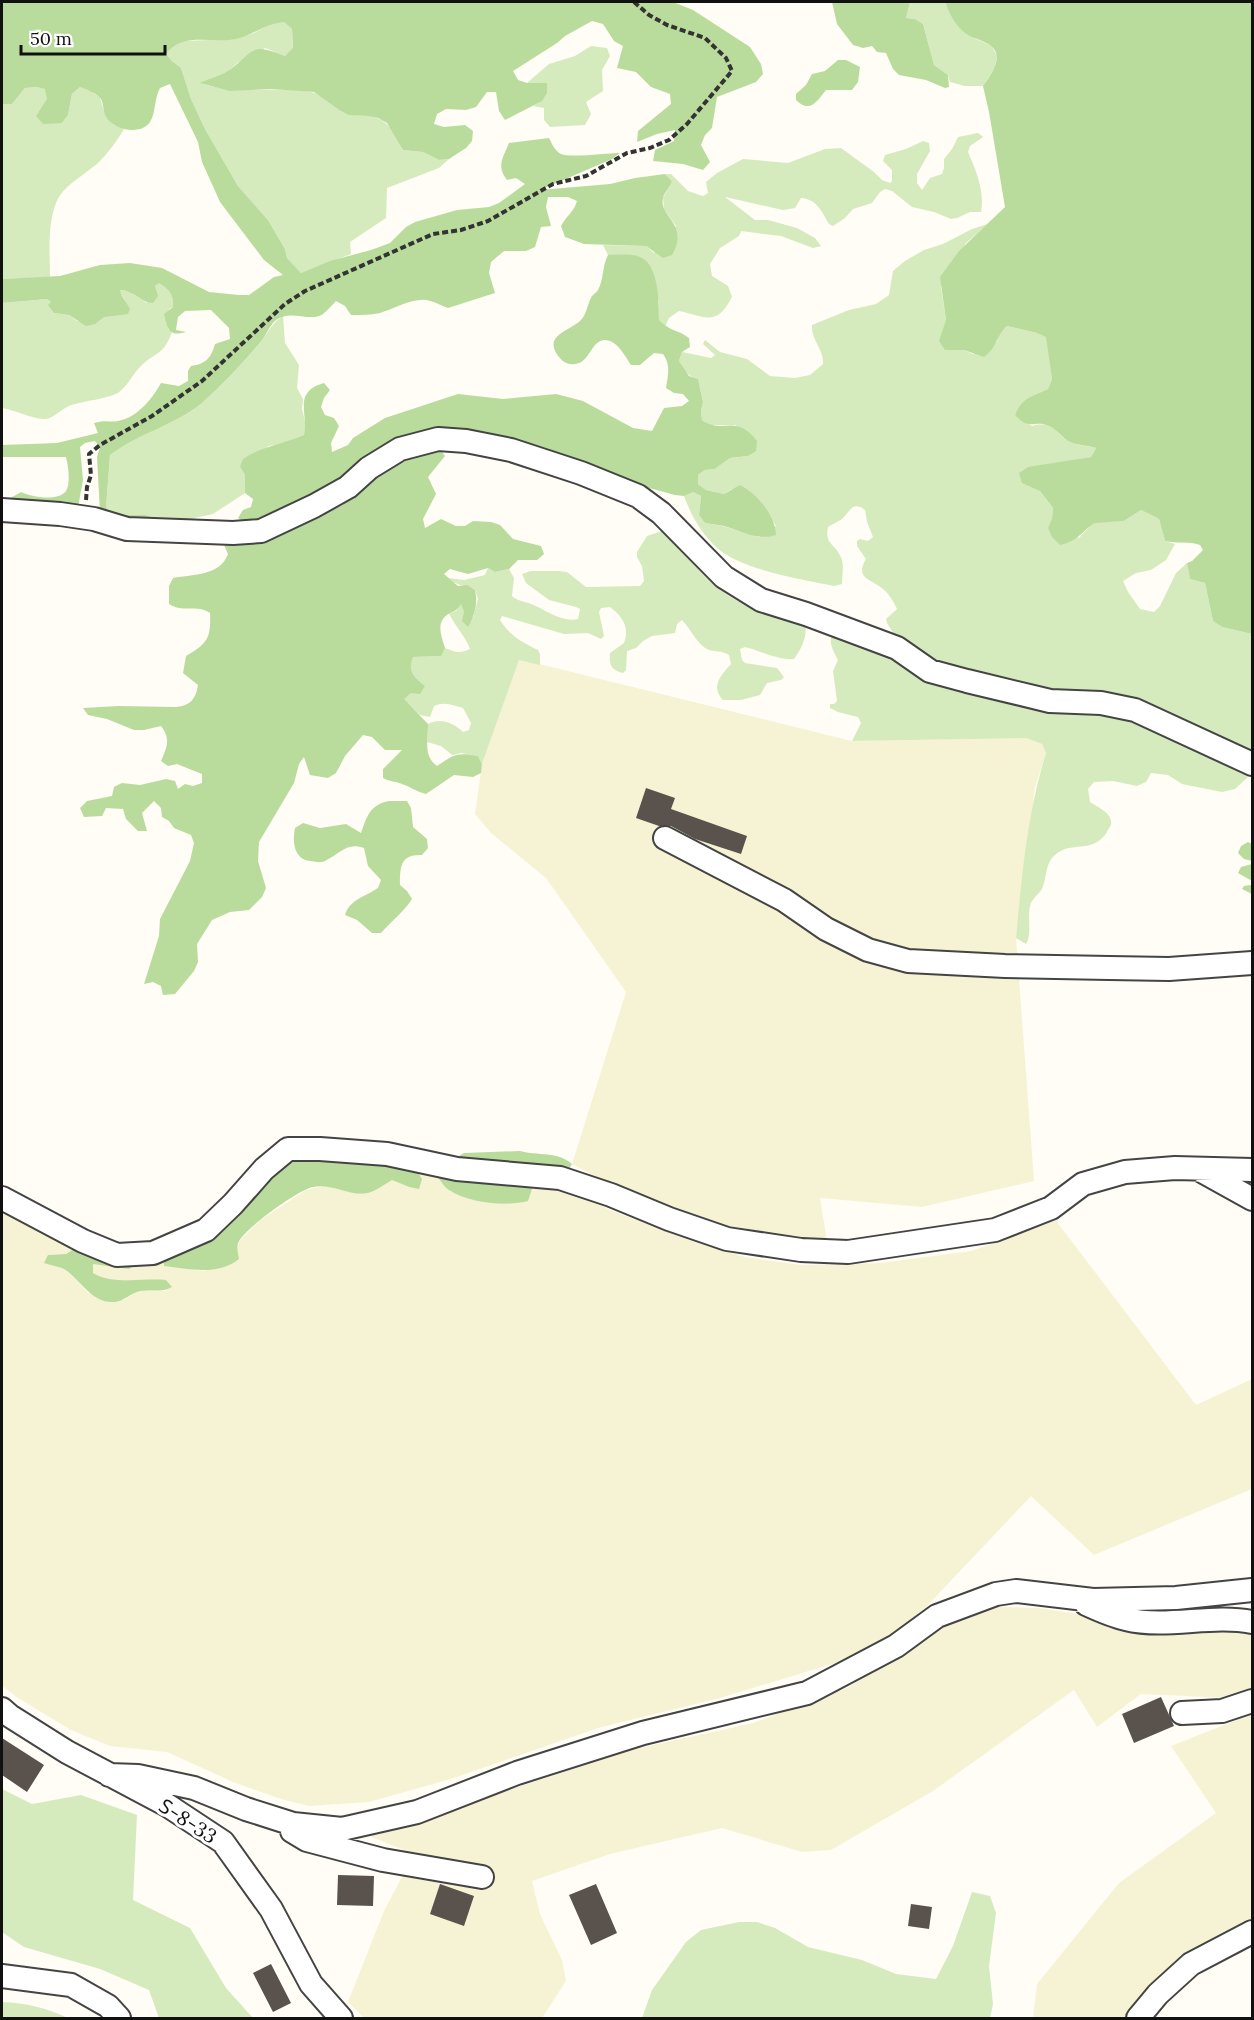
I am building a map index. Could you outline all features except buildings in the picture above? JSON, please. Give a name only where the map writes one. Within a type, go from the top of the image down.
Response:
[{"type":"street","points":[[2,510],[94,519],[127,529],[233,533],[261,531],[348,487],[369,468],[400,449],[438,439],[466,441],[511,450],[581,473],[638,496],[661,513],[724,577],[761,600],[897,648],[930,671],[1050,700],[1101,703],[1135,710],[1252,764]]},
{"type":"street","points":[[665,838],[784,900],[826,929],[868,950],[908,961],[1005,966],[1169,969],[1252,963]]},
{"type":"street","points":[[2,1198],[83,1241],[117,1255],[153,1253],[206,1230],[264,1169],[288,1149],[320,1149],[387,1154],[457,1169],[560,1178],[727,1239],[801,1250],[848,1252],[995,1230],[1051,1208],[1083,1184],[1125,1172],[1175,1168],[1252,1170]]},
{"type":"street","points":[[1197,1168],[1250,1196]]},
{"type":"street","points":[[109,1775],[138,1776],[194,1788],[293,1824],[342,1829],[417,1812],[517,1773],[643,1733],[807,1693],[896,1647],[937,1617],[996,1594],[1016,1591],[1093,1600],[1176,1598],[1252,1590]]},
{"type":"street","points":[[1074,1598],[1126,1620],[1252,1623]]},
{"type":"street","points":[[1182,1713],[1222,1711],[1252,1701]]},
{"type":"street","name":"Տ-8-33","points":[[2,1709],[68,1752],[167,1805],[223,1842],[271,1910],[311,1984],[341,2019]]},
{"type":"street","points":[[268,1816],[307,1840],[383,1860],[482,1877]]},
{"type":"street","points":[[1138,2019],[1158,1994],[1191,1964],[1252,1932]]},
{"type":"street","points":[[2,1976],[71,1985],[108,2006],[119,2019]]},
{"type":"path","points":[[94,519],[86,507],[87,487],[91,474],[89,454],[100,445],[152,416],[202,381],[285,304],[305,291],[433,234],[461,230],[488,221],[554,184],[586,176],[627,153],[650,148],[669,140],[687,124],[732,71],[726,58],[705,38],[667,25],[649,15],[634,2]]},
{"type":"shaded area","points":[[519,659],[852,741],[1026,738],[1042,744],[1046,753],[1035,787],[1016,938],[1034,1181],[922,1207],[820,1198],[827,1241],[792,1238],[743,1228],[713,1225],[624,1192],[572,1164],[626,992],[546,878],[491,833],[475,814],[482,764]]},
{"type":"shaded area","points":[[417,1171],[534,1183],[563,1189],[678,1236],[745,1257],[801,1265],[881,1263],[971,1251],[1020,1234],[1054,1218],[1196,1405],[1252,1379],[1252,1489],[1094,1555],[1031,1496],[927,1606],[868,1653],[720,1698],[598,1728],[451,1779],[369,1802],[309,1806],[233,1782],[167,1752],[110,1746],[71,1730],[2,1686],[2,1212],[74,1249],[66,1254],[48,1255],[76,1279],[88,1293],[123,1300],[138,1291],[166,1291],[165,1280],[101,1278],[93,1273],[93,1264],[136,1264],[164,1257],[164,1266],[205,1271],[237,1250],[239,1241],[259,1221],[306,1190],[324,1186],[360,1194],[369,1193],[392,1180],[409,1187]]},
{"type":"shaded area","points":[[973,1606],[1038,1608],[1093,1616],[1252,1631],[1252,1691],[1227,1698],[1141,1694],[1097,1727],[1074,1690],[933,1791],[831,1850],[802,1852],[722,1828],[610,1854],[532,1881],[540,1914],[562,1960],[566,1981],[542,2018],[364,2018],[348,2002],[384,1911],[414,1854],[369,1836],[631,1750],[753,1723],[849,1687]]},
{"type":"shaded area","points":[[1252,1714],[1252,1918],[1178,1966],[1154,2018],[1033,2018],[1037,1984],[1119,1883],[1216,1813],[1171,1746]]},
{"type":"green space","points":[[2,2],[673,2],[693,10],[750,47],[761,64],[763,74],[756,82],[717,97],[712,128],[705,135],[701,145],[710,162],[703,170],[683,164],[653,161],[655,150],[674,141],[675,130],[637,142],[638,131],[671,104],[670,94],[651,87],[636,72],[617,68],[623,46],[614,41],[603,24],[592,21],[513,71],[518,80],[527,83],[547,83],[547,93],[542,101],[505,120],[499,111],[496,92],[487,92],[476,107],[466,110],[446,109],[437,114],[434,124],[444,127],[465,125],[473,131],[472,141],[466,148],[449,159],[439,160],[423,152],[403,150],[387,123],[378,118],[349,115],[314,92],[272,89],[230,91],[200,83],[228,71],[255,50],[266,50],[285,56],[293,48],[292,29],[284,22],[236,39],[189,40],[173,47],[166,54],[181,68],[191,99],[205,129],[238,186],[268,220],[285,249],[287,258],[301,273],[330,261],[390,243],[406,227],[415,222],[457,210],[489,207],[499,203],[525,184],[516,178],[507,180],[502,170],[502,162],[509,143],[549,138],[561,154],[620,153],[612,159],[540,190],[610,184],[665,174],[672,181],[664,196],[663,204],[676,228],[677,244],[672,255],[663,258],[646,246],[584,244],[565,237],[561,226],[577,201],[568,197],[548,197],[546,207],[551,226],[541,227],[535,247],[526,251],[504,251],[491,262],[489,273],[495,293],[448,308],[418,300],[380,313],[366,315],[351,315],[345,306],[336,301],[318,316],[281,317],[273,323],[241,365],[202,403],[110,455],[106,507],[113,515],[100,512],[97,457],[100,447],[95,441],[85,443],[80,447],[83,480],[78,507],[7,500],[21,492],[44,498],[57,496],[66,491],[69,479],[66,457],[2,457],[2,445],[57,443],[98,433],[94,423],[118,421],[132,416],[149,401],[161,383],[179,386],[188,381],[188,371],[191,366],[207,360],[215,344],[230,339],[229,328],[211,310],[185,311],[178,317],[176,330],[186,332],[172,332],[168,328],[164,314],[173,307],[173,299],[168,290],[159,283],[155,286],[158,296],[153,303],[130,292],[120,290],[130,309],[128,314],[104,317],[95,324],[86,326],[69,315],[54,313],[48,305],[51,302],[47,299],[2,303],[2,279],[60,276],[100,265],[130,263],[162,268],[209,292],[249,295],[274,277],[283,275],[264,260],[220,202],[202,162],[198,142],[170,84],[160,88],[151,120],[147,125],[136,130],[115,126],[105,115],[101,99],[80,87],[72,94],[68,115],[62,123],[43,124],[36,116],[47,99],[45,89],[25,88],[12,104],[2,104]]},
{"type":"green space","points":[[832,2],[910,2],[906,18],[915,19],[923,24],[934,65],[948,75],[949,87],[945,88],[926,80],[899,75],[893,69],[886,53],[877,52],[872,46],[863,48],[853,45],[837,24]]},
{"type":"green space","points":[[910,2],[945,2],[974,38],[992,46],[997,56],[995,67],[983,86],[965,86],[950,82],[948,75],[934,65],[923,24],[915,19],[906,18]]},
{"type":"green space","points":[[945,2],[1252,2],[1252,634],[1222,627],[1213,621],[1205,583],[1190,579],[1187,563],[1203,550],[1200,545],[1165,541],[1159,519],[1141,510],[1124,521],[1094,523],[1066,544],[1060,545],[1052,537],[1048,528],[1053,508],[1040,491],[1022,483],[1019,473],[1028,467],[1091,457],[1096,448],[1071,443],[1049,426],[1028,424],[1015,415],[1024,401],[1048,389],[1052,379],[1046,337],[1007,326],[984,357],[964,350],[945,350],[939,341],[946,320],[940,277],[959,251],[1005,207],[983,86],[991,74],[997,55],[990,45],[961,30]]},
{"type":"green space","points":[[274,22],[284,22],[292,29],[293,49],[285,56],[265,48],[237,63],[230,70],[201,83],[228,89],[283,89],[311,92],[346,113],[382,120],[397,138],[403,150],[423,152],[439,160],[449,159],[439,168],[387,188],[386,218],[350,242],[351,254],[301,273],[287,258],[285,249],[268,220],[238,186],[205,129],[191,99],[181,68],[166,54],[172,45],[182,41],[235,39],[254,33]]},
{"type":"green space","points":[[591,46],[607,48],[610,56],[602,70],[603,91],[586,102],[591,114],[585,125],[550,127],[544,120],[544,108],[533,106],[544,97],[547,83],[527,83],[549,64],[575,56]]},
{"type":"green space","points":[[838,60],[846,60],[860,67],[858,82],[852,90],[826,90],[816,102],[809,106],[796,100],[796,94],[806,85],[812,74],[825,71]]},
{"type":"green space","points":[[80,87],[100,98],[106,117],[114,125],[124,129],[103,158],[69,186],[56,203],[50,230],[50,277],[2,279],[2,104],[12,104],[25,88],[46,89],[47,99],[62,123],[68,115],[72,94]]},
{"type":"green space","points":[[978,133],[983,137],[970,146],[968,152],[981,189],[981,212],[970,212],[951,219],[912,207],[892,191],[885,189],[872,203],[853,209],[833,226],[829,224],[818,207],[807,199],[801,198],[795,208],[783,210],[725,197],[755,220],[768,220],[797,228],[815,238],[821,246],[813,248],[781,236],[741,231],[739,236],[720,248],[710,264],[712,276],[728,286],[732,297],[721,313],[710,318],[679,311],[669,318],[665,327],[659,320],[659,301],[635,256],[608,255],[603,245],[646,246],[654,253],[676,226],[664,209],[663,198],[672,181],[665,174],[671,174],[688,191],[703,196],[708,193],[706,182],[717,173],[743,159],[788,163],[825,149],[841,148],[882,180],[890,183],[892,170],[883,161],[885,155],[923,141],[929,143],[930,151],[917,174],[917,183],[922,190],[930,178],[942,174],[944,159],[958,137]]},
{"type":"green space","points":[[988,224],[966,243],[941,287],[946,320],[945,350],[964,350],[973,354],[997,342],[999,333],[1007,326],[1047,337],[1052,379],[1048,389],[1024,401],[1015,415],[1032,426],[1052,427],[1069,442],[1096,448],[1091,457],[1060,463],[1040,491],[1053,508],[1052,519],[1079,538],[1094,522],[1124,521],[1141,510],[1159,519],[1165,541],[1175,544],[1166,560],[1151,570],[1136,573],[1123,581],[1140,609],[1154,612],[1160,606],[1176,573],[1187,563],[1190,579],[1205,583],[1213,621],[1222,627],[1252,634],[1252,773],[1235,789],[1222,792],[1182,784],[1168,775],[1151,773],[1146,782],[1137,786],[1113,781],[1094,782],[1088,789],[1090,802],[1110,817],[1111,826],[1095,843],[1068,848],[1052,858],[1044,885],[1031,903],[1029,935],[1026,944],[1016,938],[1030,821],[1046,753],[1042,744],[1026,738],[852,741],[861,723],[858,717],[830,708],[830,704],[837,701],[833,671],[838,660],[831,644],[832,635],[897,639],[886,619],[897,609],[896,606],[885,591],[866,578],[862,571],[866,559],[857,546],[857,541],[860,539],[868,541],[873,537],[865,510],[857,506],[851,508],[842,519],[828,527],[829,541],[840,554],[843,563],[842,584],[834,586],[755,568],[727,555],[716,547],[701,530],[684,496],[693,492],[701,496],[699,515],[705,523],[759,537],[776,526],[761,503],[732,489],[724,494],[706,490],[698,484],[698,475],[705,470],[715,469],[730,458],[749,456],[736,425],[709,425],[702,420],[703,402],[698,379],[688,374],[679,361],[682,352],[711,358],[715,355],[703,344],[705,340],[720,352],[747,359],[770,376],[795,378],[810,375],[823,364],[812,325],[849,310],[876,304],[889,295],[893,271],[905,261],[924,250]]},
{"type":"green space","points":[[608,255],[638,256],[652,269],[657,286],[659,320],[689,338],[690,347],[682,352],[679,361],[689,376],[698,379],[703,402],[702,420],[716,426],[742,428],[757,441],[756,451],[748,456],[730,458],[715,469],[705,470],[698,475],[698,484],[706,490],[724,494],[740,485],[764,506],[773,521],[776,535],[756,536],[705,523],[699,515],[701,496],[693,492],[684,496],[675,495],[638,485],[543,447],[435,432],[291,514],[245,524],[238,518],[243,510],[251,507],[253,499],[245,493],[245,475],[240,467],[243,459],[258,451],[304,435],[305,398],[314,387],[324,383],[330,390],[321,407],[325,415],[334,418],[339,426],[331,443],[332,452],[348,445],[353,438],[385,418],[458,394],[503,399],[556,394],[583,401],[633,428],[652,431],[664,408],[682,406],[689,401],[683,394],[674,393],[666,388],[668,366],[663,354],[654,353],[640,365],[631,365],[617,346],[605,340],[600,341],[580,363],[568,364],[559,357],[555,350],[555,339],[580,321],[590,299],[598,291]]},
{"type":"green space","points":[[159,282],[168,290],[173,299],[173,307],[169,309],[168,329],[172,332],[163,349],[142,365],[118,393],[69,406],[46,419],[2,408],[2,303],[47,299],[51,302],[54,313],[69,315],[77,321],[104,317],[130,309],[119,290],[129,291],[147,303]]},
{"type":"green space","points":[[283,316],[285,343],[299,365],[297,388],[303,399],[302,409],[306,426],[304,435],[287,443],[269,446],[240,467],[245,475],[245,493],[213,514],[190,519],[113,515],[106,507],[110,455],[202,403],[241,365]]},
{"type":"green space","points":[[439,448],[445,456],[428,477],[436,494],[423,519],[425,528],[441,519],[456,526],[465,526],[473,521],[491,522],[500,525],[513,539],[541,546],[544,554],[537,560],[518,560],[509,569],[495,572],[488,568],[468,574],[450,569],[444,574],[458,586],[467,585],[475,590],[476,604],[472,618],[468,627],[462,621],[464,612],[461,604],[442,620],[440,629],[445,648],[441,656],[413,657],[411,662],[413,674],[425,686],[420,694],[411,693],[404,699],[428,724],[427,747],[433,762],[437,766],[456,755],[478,756],[482,764],[481,773],[473,777],[454,775],[426,794],[383,778],[383,769],[402,750],[385,750],[372,737],[363,735],[345,756],[336,773],[328,778],[310,775],[304,757],[299,764],[294,783],[259,842],[258,861],[266,888],[262,897],[249,910],[230,912],[212,920],[197,944],[198,962],[194,971],[175,994],[163,995],[161,986],[153,982],[144,984],[159,936],[160,919],[190,861],[194,843],[191,835],[174,828],[162,817],[161,808],[154,801],[142,813],[147,831],[138,831],[126,819],[123,809],[106,808],[102,816],[84,817],[80,808],[87,801],[112,796],[114,787],[122,783],[140,785],[166,779],[175,781],[178,789],[185,784],[193,786],[202,783],[202,774],[177,764],[168,766],[161,761],[167,743],[161,726],[134,730],[107,719],[88,715],[83,708],[176,707],[189,703],[194,698],[198,685],[183,673],[186,656],[207,639],[210,613],[200,609],[174,607],[169,604],[169,586],[173,578],[205,573],[224,561],[228,554],[224,545],[206,538],[242,541],[274,538],[343,505],[364,476],[386,459]]},
{"type":"green space","points":[[114,515],[146,515],[158,519],[155,524]]},
{"type":"green space","points":[[665,530],[672,532],[691,561],[721,591],[765,613],[805,624],[805,638],[794,659],[775,657],[745,647],[740,649],[742,660],[745,663],[777,668],[784,677],[781,680],[767,683],[760,695],[741,700],[723,700],[717,686],[718,681],[731,664],[729,655],[705,648],[682,620],[677,624],[675,633],[652,636],[636,648],[627,651],[626,670],[623,673],[613,669],[610,653],[624,643],[626,632],[624,622],[610,607],[601,608],[599,612],[604,636],[601,639],[588,633],[564,634],[502,616],[500,620],[512,634],[538,650],[540,665],[519,660],[482,764],[478,756],[461,753],[452,755],[441,746],[427,742],[428,724],[437,721],[447,722],[463,732],[469,730],[471,723],[463,708],[441,704],[434,706],[430,717],[420,715],[403,699],[411,693],[409,665],[412,657],[440,656],[445,648],[457,652],[470,649],[449,613],[456,611],[461,603],[464,612],[473,618],[478,599],[475,590],[448,578],[464,580],[485,575],[488,568],[495,572],[509,569],[514,578],[512,596],[514,598],[565,619],[578,619],[580,609],[549,600],[526,583],[522,574],[531,571],[559,571],[567,572],[586,587],[640,586],[644,581],[637,552],[647,536]]},
{"type":"green space","points":[[389,801],[407,801],[411,808],[413,827],[427,839],[428,848],[422,855],[405,859],[401,867],[400,885],[412,899],[381,933],[372,933],[357,920],[345,915],[350,905],[378,888],[381,880],[368,866],[364,848],[348,848],[322,862],[305,860],[298,854],[294,844],[294,833],[295,828],[303,823],[320,828],[346,824],[361,833],[373,809]]},
{"type":"green space","points":[[1248,842],[1252,844],[1252,861],[1244,859],[1238,853],[1241,846]]},
{"type":"green space","points":[[1252,864],[1252,881],[1238,873],[1241,867]]},
{"type":"green space","points":[[1252,881],[1252,894],[1242,889],[1244,886],[1251,885]]},
{"type":"green space","points":[[520,1151],[554,1155],[572,1164],[568,1171],[534,1183],[528,1201],[509,1204],[487,1203],[467,1198],[447,1189],[437,1176],[439,1168],[464,1153]]},
{"type":"green space","points":[[332,1154],[392,1167],[400,1163],[417,1171],[422,1179],[419,1189],[392,1180],[374,1191],[361,1194],[327,1187],[313,1187],[285,1202],[252,1227],[238,1243],[239,1259],[231,1264],[222,1268],[203,1270],[164,1266],[164,1257],[281,1160]]},
{"type":"green space","points":[[74,1249],[83,1249],[136,1264],[129,1269],[93,1264],[93,1273],[101,1277],[119,1280],[166,1280],[172,1287],[140,1291],[115,1302],[106,1302],[92,1295],[69,1272],[44,1263],[48,1255],[66,1254]]},
{"type":"green space","points":[[2,1789],[32,1804],[81,1795],[137,1815],[133,1900],[190,1928],[226,1988],[253,2018],[159,2018],[149,1990],[100,1969],[24,1947],[2,1932]]},
{"type":"green space","points":[[972,1892],[990,1896],[996,1913],[989,1966],[993,2004],[990,2018],[642,2018],[652,1990],[686,1942],[701,1930],[739,1922],[757,1922],[775,1928],[808,1947],[862,1960],[896,1974],[936,1979],[953,1946]]},
{"type":"green space","points":[[2,2002],[36,2007],[68,2018],[2,2018]]}]
